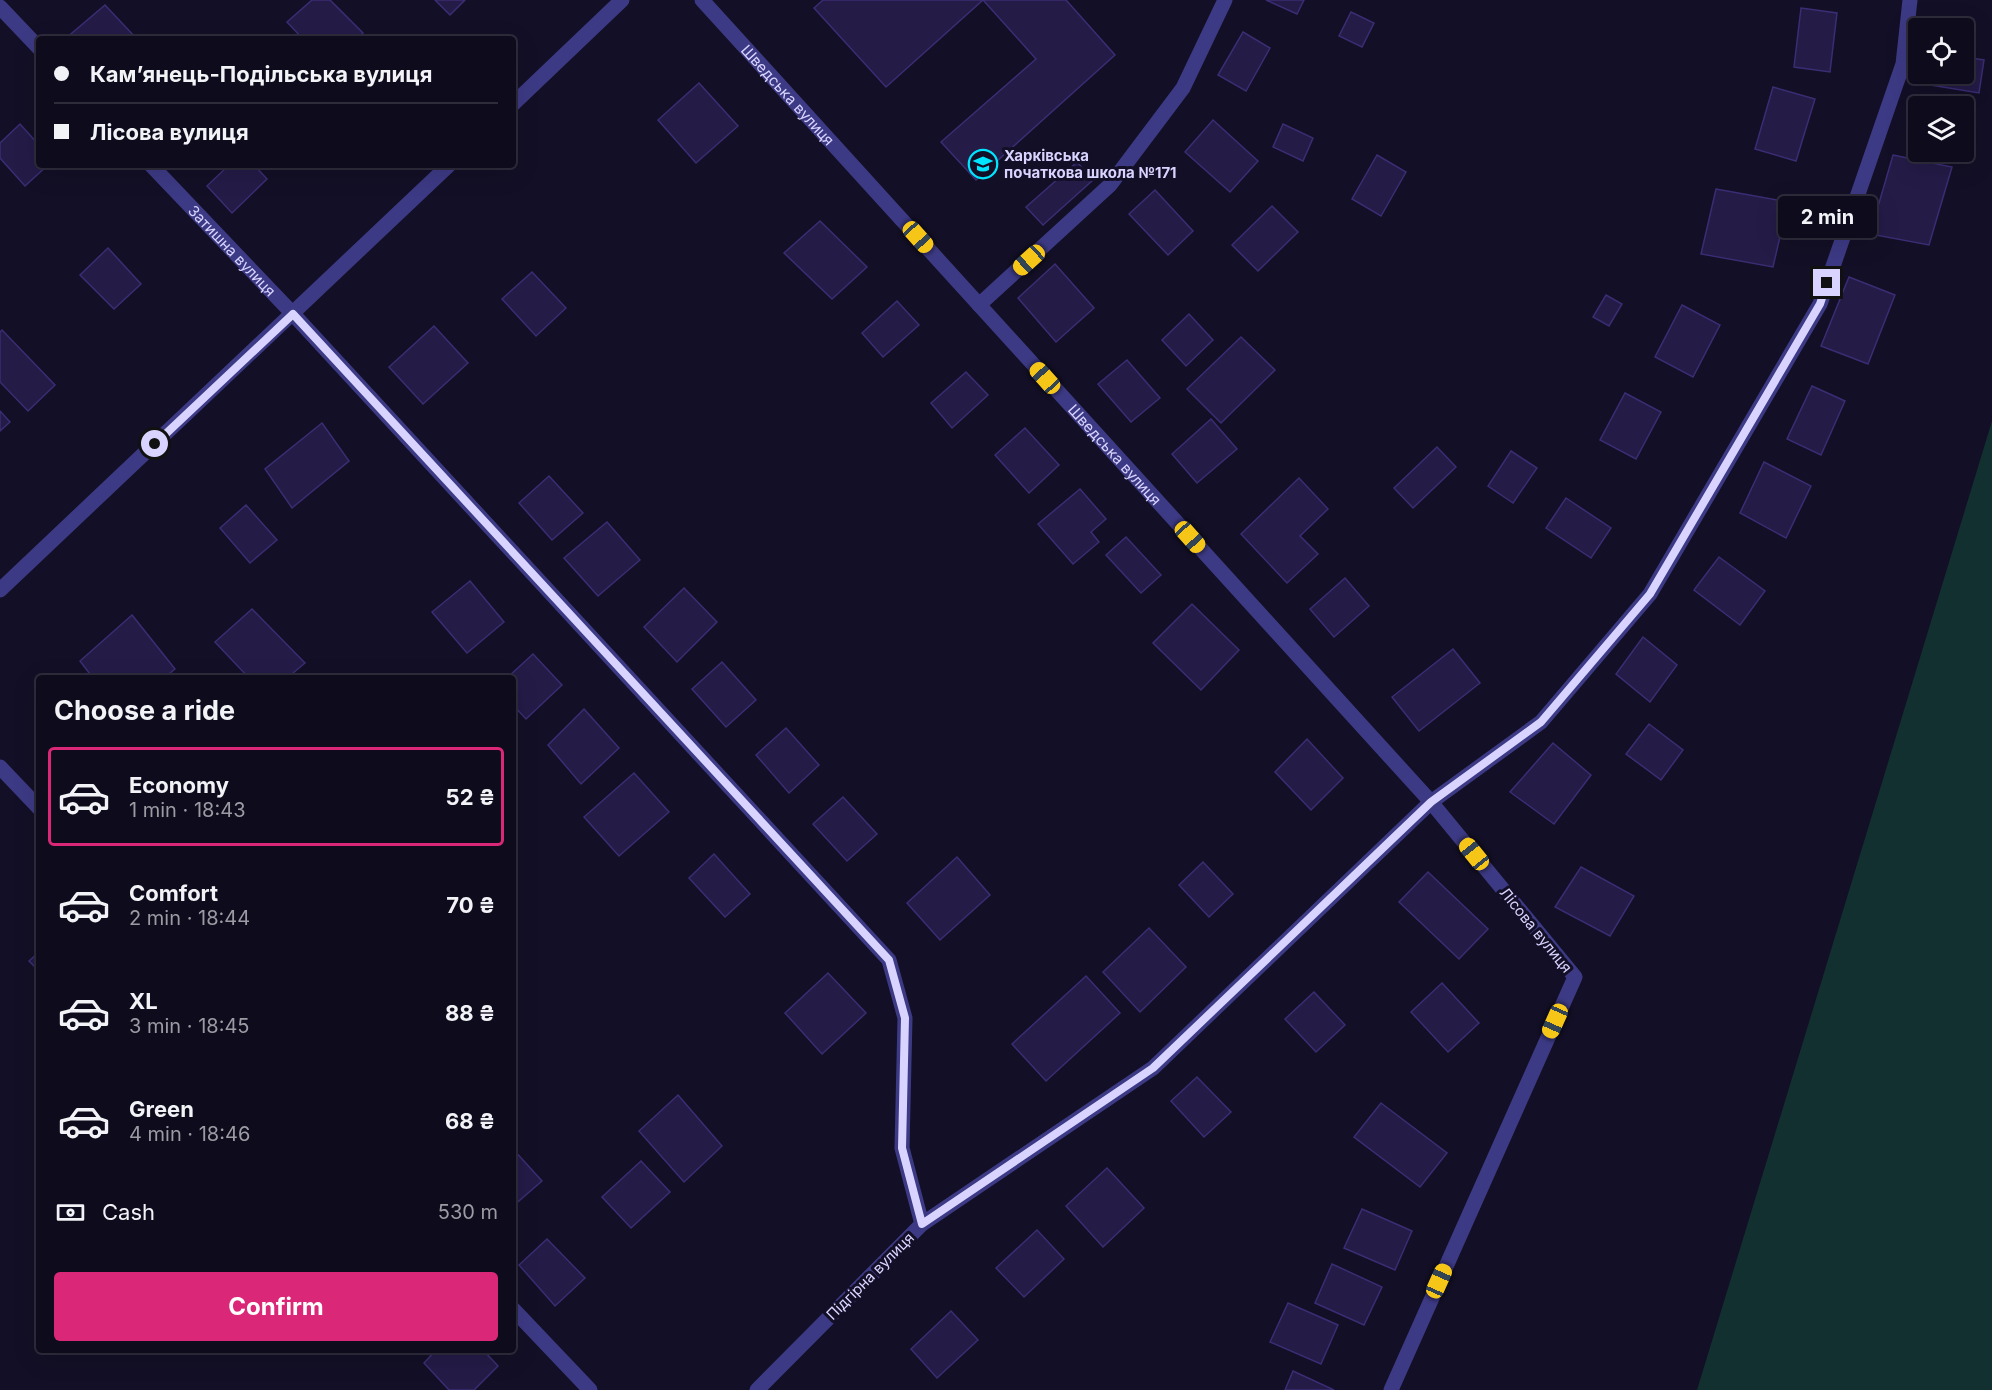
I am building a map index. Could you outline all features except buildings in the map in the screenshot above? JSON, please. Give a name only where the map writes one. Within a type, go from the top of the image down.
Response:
[{"type":"street","points":[[516,101],[622,0]]},
{"type":"street","name":"Шведська вулиця","points":[[702,0],[1431,802]]},
{"type":"street","points":[[979,305],[1110,185],[1183,88],[1225,0]]},
{"type":"street","points":[[1431,802],[1541,722],[1650,594],[1820,304],[1903,64],[1910,0]]},
{"type":"street","points":[[0,7],[36,45]]},
{"type":"street","name":"Затишна вулиця","points":[[154,168],[293,314],[889,960],[905,1018],[902,1148],[922,1224]]},
{"type":"street","points":[[0,590],[446,168]]},
{"type":"street","points":[[0,767],[36,805]]},
{"type":"street","name":"Підгірна вулиця","points":[[757,1390],[922,1224],[1153,1068],[1431,802]]},
{"type":"street","name":"Лісова вулиця","points":[[1391,1390],[1575,977],[1431,802]]},
{"type":"street","points":[[516,1312],[590,1390]]},
{"type":"green space","points":[[1992,421],[1992,1390],[1697,1390]]},
{"type":"place","name":"Харківська початкова школа №171","points":[[983,164]]},
{"type":"route","points":[[155,444],[293,314],[889,960],[905,1018],[902,1148],[922,1224],[1153,1068],[1431,802],[1541,722],[1650,594],[1820,304],[1827,283]]}]
